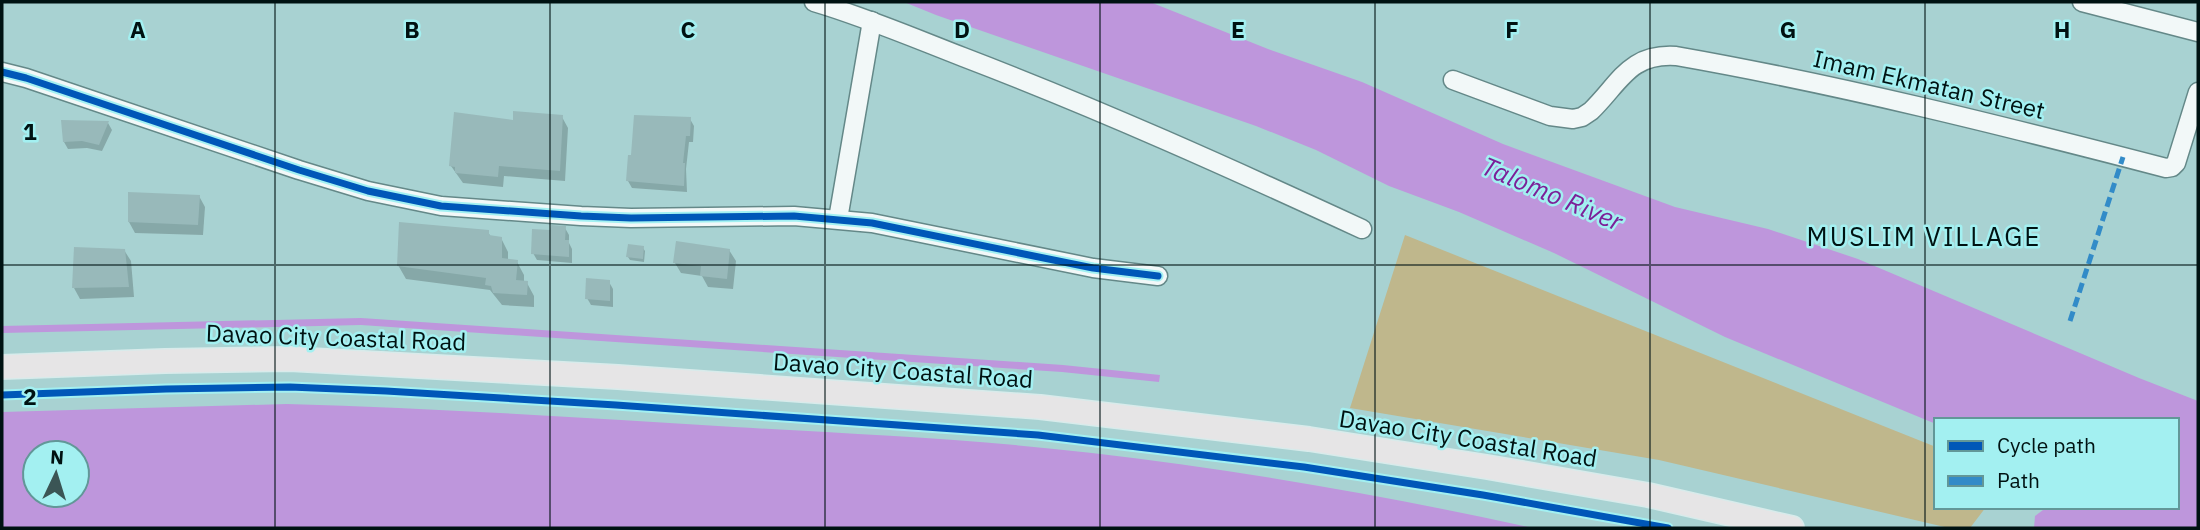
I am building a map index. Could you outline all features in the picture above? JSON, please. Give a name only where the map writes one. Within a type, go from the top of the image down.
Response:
[{"type":"main road","name":"Davao City Coastal Road","points":[[2,367],[179,360],[346,361],[1052,408],[1309,439],[1487,467],[1647,495],[1792,528]]},
{"type":"street","points":[[814,2],[872,21],[1049,90],[1182,146],[1362,229]]},
{"type":"street","points":[[2082,2],[2198,32]]},
{"type":"street","points":[[838,219],[872,21]]},
{"type":"street","name":"Imam Ekmatan Street","points":[[1453,80],[1550,116],[1573,119],[1591,111],[1638,62],[1661,55],[1676,56],[1819,84],[1981,121],[2166,168],[2172,167],[2190,146]]},
{"type":"street","points":[[2,72],[323,178],[368,191],[442,206],[631,218],[794,216],[838,219],[872,223],[1093,268],[1158,276]]},
{"type":"street","points":[[2190,146],[2198,92]]},
{"type":"shaded area","points":[[1405,235],[1934,446],[1934,509],[1984,509],[1970,528],[1949,528],[1659,460],[1350,408]]},
{"type":"water","name":"Talomo River","points":[[904,2],[1150,2],[1268,49],[1362,82],[1503,144],[1675,207],[1768,229],[1858,259],[2198,401],[2198,528],[2034,528],[2035,516],[2044,509],[2179,509],[2179,418],[1934,418],[1934,423],[1725,337],[1554,253],[1459,212],[1389,186],[1316,150],[1256,126]]},
{"type":"water","points":[[361,318],[1063,365],[1160,375],[1159,382],[1062,372],[361,325],[2,333],[2,326]]},
{"type":"water","points":[[287,404],[510,414],[958,440],[1047,448],[1258,476],[1423,505],[1533,528],[2,528],[2,412]]},
{"type":"building","points":[[513,111],[563,115],[560,171],[499,166],[498,177],[455,173],[455,167],[449,166],[454,112],[513,120]]},
{"type":"building","points":[[634,115],[691,117],[690,136],[686,136],[683,163],[684,186],[626,181]]},
{"type":"building","points":[[61,120],[109,121],[99,145],[82,141],[63,142]]},
{"type":"building","points":[[128,192],[200,195],[198,225],[128,222]]},
{"type":"building","points":[[399,222],[489,230],[489,235],[502,237],[502,258],[518,260],[516,280],[528,281],[527,295],[493,293],[491,286],[485,285],[486,278],[397,266]]},
{"type":"building","points":[[551,225],[566,226],[565,240],[569,240],[569,257],[531,254],[532,229],[550,230]]},
{"type":"building","points":[[676,241],[730,249],[727,279],[700,276],[701,266],[673,263]]},
{"type":"building","points":[[628,244],[644,246],[643,259],[626,257]]},
{"type":"building","points":[[74,247],[125,249],[129,287],[72,288]]},
{"type":"building","points":[[586,278],[610,280],[610,301],[585,299]]},
{"type":"marked path","points":[[2070,321],[2123,157]]},
{"type":"cycle path","points":[[2,72],[299,170],[368,191],[441,206],[631,218],[794,216],[872,223],[1093,268],[1158,276]]},
{"type":"cycle path","points":[[2,395],[290,387],[616,405],[1038,435],[1304,467],[1668,528]]},
{"type":"district","name":"MUSLIM VILLAGE","points":[[1924,237]]}]
